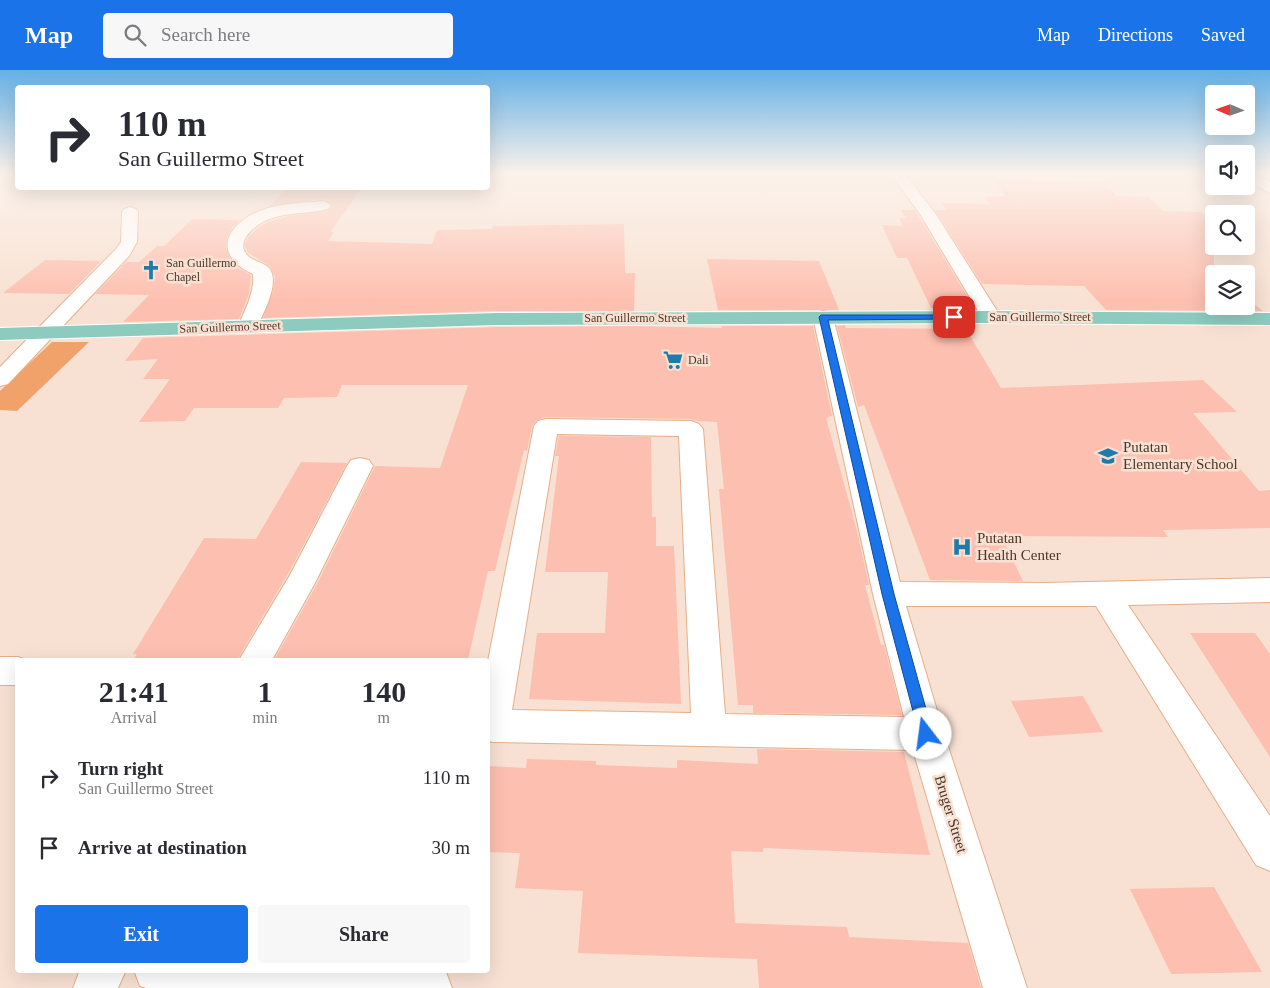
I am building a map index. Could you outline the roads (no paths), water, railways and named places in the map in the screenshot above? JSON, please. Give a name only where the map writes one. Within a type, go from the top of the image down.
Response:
[{"type":"main road","name":"San Guillermo Street","points":[[0,334],[487,319],[991,317],[1270,319]]},
{"type":"street","points":[[0,379],[123,252],[129,242],[130,217]]},
{"type":"street","points":[[248,326],[258,300],[263,275],[262,270],[244,262],[235,250],[234,242],[240,232],[264,217]]},
{"type":"street","points":[[929,217],[991,317]]},
{"type":"street","name":"Bruger Street","points":[[823,317],[888,594],[926,734],[1005,988]]},
{"type":"street","points":[[709,730],[691,428],[546,426],[492,726],[709,730],[926,734]]},
{"type":"street","points":[[256,658],[300,583],[360,466]]},
{"type":"street","points":[[888,594],[1270,590]]},
{"type":"street","points":[[1104,593],[1270,851]]},
{"type":"street","points":[[0,671],[15,671]]},
{"type":"street","points":[[96,988],[103,973]]},
{"type":"street","points":[[200,973],[405,987]]},
{"type":"place","name":"San Guillermo Chapel","points":[[151,270]]},
{"type":"place","name":"Dali","points":[[673,360]]},
{"type":"place","name":"Putatan Elementary School","points":[[1108,456]]},
{"type":"place","name":"Putatan Health Center","points":[[962,547]]}]
